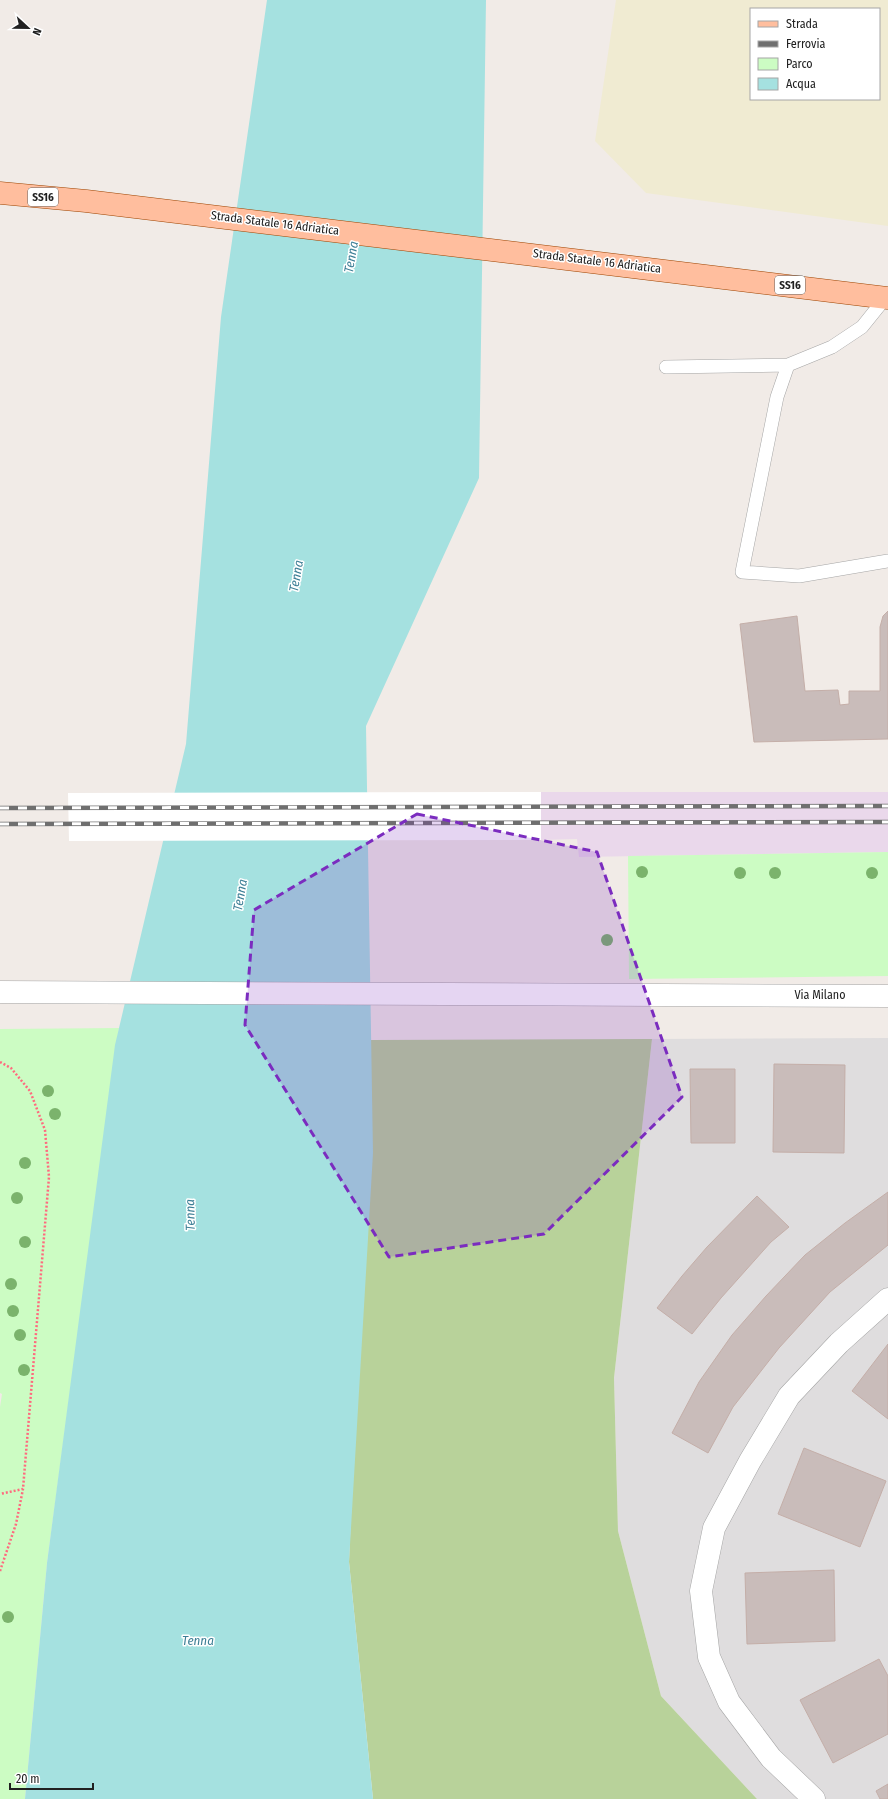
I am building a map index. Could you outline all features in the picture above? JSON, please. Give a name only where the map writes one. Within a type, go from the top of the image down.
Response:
[{"type":"main road","name":"Strada Statale 16 Adriatica","points":[[0,193],[86,201],[887,297]]},
{"type":"street","name":"Via Milano","points":[[0,992],[888,996]]},
{"type":"street","points":[[814,1799],[771,1758],[730,1702],[709,1657],[701,1591],[714,1528],[750,1461],[789,1396],[839,1342],[888,1299]]},
{"type":"lane","points":[[666,367],[788,366],[832,347],[862,327],[887,297]]},
{"type":"lane","points":[[788,366],[777,397],[742,572],[799,576],[888,561]]},
{"type":"path","points":[[0,1062],[11,1068],[30,1091],[46,1130],[49,1177],[24,1489],[16,1524],[0,1571]]},
{"type":"path","points":[[0,1494],[24,1489]]},
{"type":"highlighted area","points":[[417,814],[597,852],[682,1097],[544,1234],[389,1257],[245,1025],[254,910]]},
{"type":"shaded area","points":[[616,0],[888,0],[888,226],[646,193],[595,141]]},
{"type":"shaded area","points":[[541,792],[888,792],[888,852],[579,857],[577,839],[541,840]]},
{"type":"shaded area","points":[[888,1038],[888,1799],[757,1799],[661,1696],[618,1531],[614,1378],[652,1039]]},
{"type":"green space","points":[[888,852],[888,976],[629,979],[628,856]]},
{"type":"green space","points":[[119,1028],[47,1563],[25,1799],[0,1799],[0,1407],[2,1394],[0,1393],[0,1029]]},
{"type":"green space","points":[[652,1039],[614,1378],[618,1531],[661,1696],[757,1799],[373,1799],[349,1562],[371,1040]]},
{"type":"water","name":"Tenna","points":[[267,0],[486,0],[479,478],[366,726],[373,1153],[349,1562],[373,1799],[25,1799],[47,1563],[115,1045],[186,744],[221,317]]},
{"type":"pier","points":[[541,792],[541,840],[69,841],[68,793]]},
{"type":"building","points":[[888,611],[888,739],[754,742],[740,624],[797,616],[805,691],[838,690],[840,705],[849,704],[849,691],[880,691],[880,627],[883,616]]},
{"type":"building","points":[[774,1064],[845,1065],[844,1153],[773,1152]]},
{"type":"building","points":[[690,1069],[735,1069],[735,1143],[691,1143]]},
{"type":"building","points":[[888,1192],[888,1245],[830,1292],[779,1348],[733,1407],[708,1453],[672,1433],[699,1382],[732,1335],[766,1296],[805,1255],[845,1223]]},
{"type":"building","points":[[757,1196],[789,1227],[771,1242],[721,1298],[692,1334],[657,1308],[707,1247]]},
{"type":"building","points":[[888,1344],[888,1419],[852,1391]]},
{"type":"building","points":[[804,1448],[886,1481],[860,1547],[778,1514]]},
{"type":"building","points":[[834,1570],[835,1641],[747,1644],[745,1573]]},
{"type":"building","points":[[879,1659],[888,1676],[888,1734],[833,1763],[800,1700]]},
{"type":"building","points":[[888,1784],[888,1799],[880,1799],[876,1791]]},
{"type":"railway","points":[[0,808],[888,806]]},
{"type":"railway","points":[[0,824],[888,822]]}]
